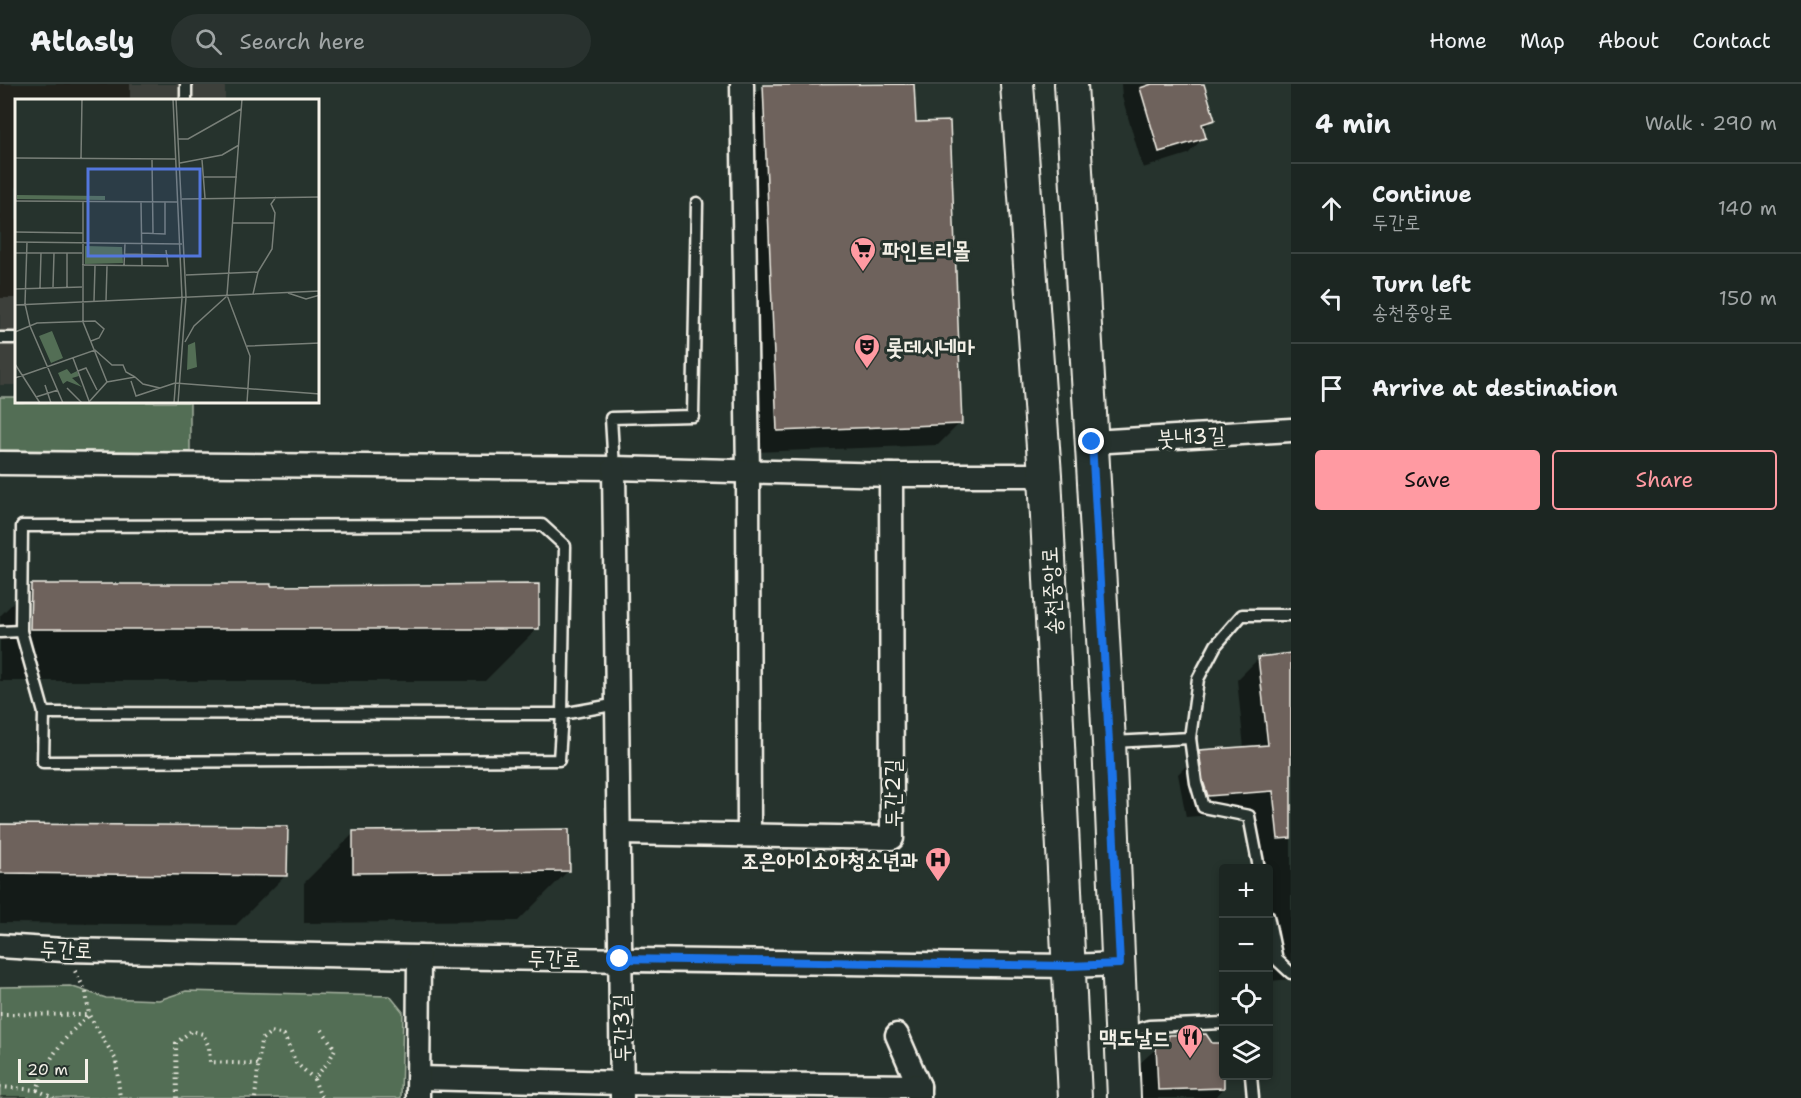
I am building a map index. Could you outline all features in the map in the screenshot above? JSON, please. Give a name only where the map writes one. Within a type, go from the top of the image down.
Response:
[{"type":"street","points":[[742,84],[748,473],[749,835]]},
{"type":"street","name":"송천중앙로","points":[[1017,84],[1045,475],[1075,1098]]},
{"type":"street","points":[[1071,84],[1109,742],[1124,1098]]},
{"type":"street","name":"붓내3길","points":[[1092,442],[1291,430]]},
{"type":"street","points":[[0,463],[614,468],[748,473],[1045,475]]},
{"type":"street","name":"두간3길","points":[[614,468],[622,1091]]},
{"type":"street","name":"두간2길","points":[[620,833],[892,838],[891,475]]},
{"type":"street","name":"두간로","points":[[0,946],[63,950],[419,957],[1069,966],[1120,964]]},
{"type":"street","points":[[419,957],[419,1088],[919,1092],[897,1035]]},
{"type":"lane","points":[[614,468],[610,418],[693,416],[697,203]]},
{"type":"lane","points":[[542,525],[565,546],[559,760],[43,762],[44,713],[21,631],[22,526],[542,525]]},
{"type":"lane","points":[[1258,864],[1249,816],[1203,807],[1196,783],[1190,738],[1198,679],[1216,645],[1242,615],[1291,615]]},
{"type":"lane","points":[[0,632],[21,631]]},
{"type":"lane","points":[[44,713],[562,714],[618,704]]},
{"type":"lane","points":[[1109,742],[1190,738]]},
{"type":"lane","points":[[1269,918],[1277,960],[1291,973]]},
{"type":"lane","points":[[1122,1034],[1149,1026],[1219,1023]]},
{"type":"lane","points":[[1251,1080],[1253,1098]]},
{"type":"path","points":[[86,992],[89,1015],[116,1060],[120,1098]]},
{"type":"path","points":[[0,1014],[89,1015]]},
{"type":"path","points":[[37,1090],[43,1071],[54,1052],[68,1034],[89,1015]]},
{"type":"path","points":[[314,1079],[329,1061],[335,1049],[322,1030]]},
{"type":"path","points":[[177,1098],[176,1043],[191,1031],[203,1034],[209,1047],[210,1062],[260,1064]]},
{"type":"path","points":[[255,1098],[261,1040],[271,1032],[284,1035],[296,1063],[314,1079],[323,1098]]},
{"type":"path","points":[[0,1087],[37,1090],[54,1098]]},
{"type":"shaded area","points":[[0,84],[225,84],[225,99],[15,99],[15,385],[0,385]]},
{"type":"green space","points":[[0,397],[15,397],[15,404],[190,404],[190,452],[0,450]]},
{"type":"green space","points":[[70,986],[106,998],[159,1000],[186,991],[390,996],[403,1012],[401,1098],[0,1098],[0,987]]},
{"type":"building","name":"파인트리몰","points":[[914,84],[916,122],[950,121],[962,424],[777,431],[763,85]]},
{"type":"building","points":[[1152,84],[1204,84],[1215,120],[1202,124],[1206,138],[1159,152],[1140,88]]},
{"type":"building","points":[[31,584],[271,584],[271,586],[539,584],[539,629],[30,629]]},
{"type":"building","points":[[1291,653],[1291,838],[1278,839],[1273,791],[1208,796],[1203,781],[1199,750],[1268,745],[1258,657]]},
{"type":"building","points":[[0,824],[288,826],[287,876],[0,873]]},
{"type":"building","points":[[569,829],[570,871],[353,873],[353,831]]},
{"type":"building","name":"맥도날드","points":[[1206,1034],[1212,1043],[1219,1043],[1219,1080],[1224,1080],[1224,1088],[1158,1090],[1156,1045],[1166,1045],[1169,1035]]},
{"type":"place","name":"파인트리몰","points":[[863,273]]},
{"type":"place","name":"롯데시네마","points":[[867,370]]},
{"type":"place","name":"조은아이소아청소년과","points":[[938,883]]},
{"type":"place","name":"맥도날드","points":[[1190,1060]]},
{"type":"route","points":[[620,959],[1069,966],[1120,964],[1092,442]]}]
